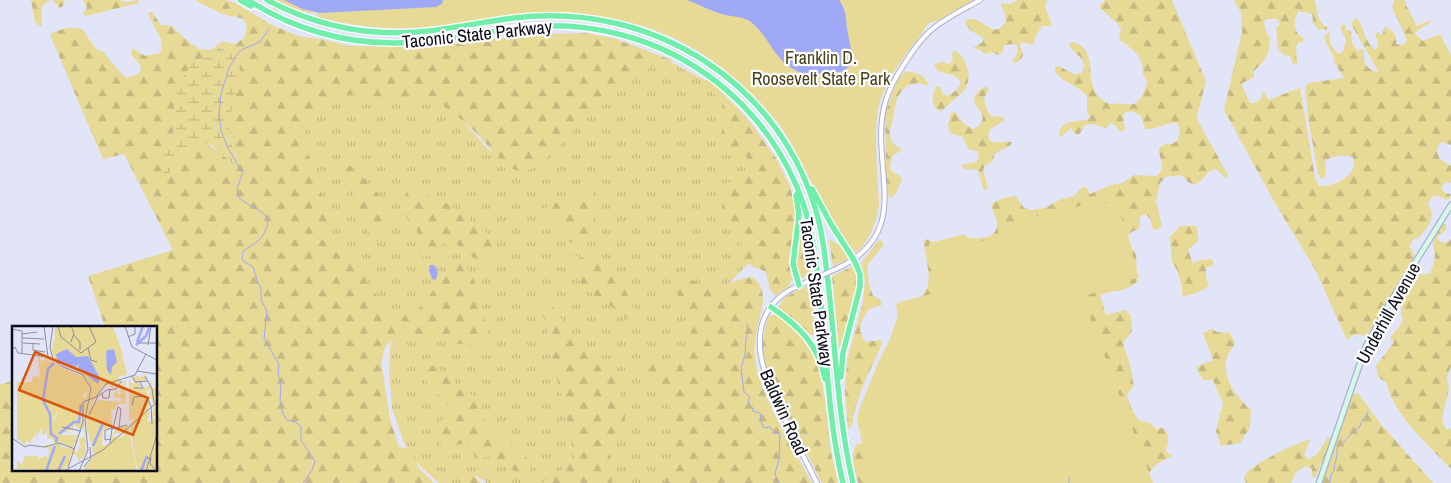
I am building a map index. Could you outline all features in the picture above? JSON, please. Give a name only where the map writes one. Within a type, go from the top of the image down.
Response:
[{"type":"highway","points":[[240,0],[268,15],[288,21]]},
{"type":"highway","name":"Taconic State Parkway","points":[[248,0],[288,21],[332,36],[380,42],[421,42],[515,28],[547,26],[583,27],[624,35],[649,43],[696,67],[722,86],[758,123],[777,148],[804,205],[814,246],[832,413],[842,483]]},
{"type":"highway","name":"Taconic State Parkway","points":[[267,0],[286,10],[315,21],[377,32],[429,30],[512,18],[545,16],[587,18],[649,32],[678,45],[718,70],[754,102],[774,126],[786,144],[809,191],[821,232],[827,270],[847,451],[853,483]]},
{"type":"highway","points":[[786,144],[803,170],[830,224],[854,260],[859,272],[860,282],[842,358],[842,410]]},
{"type":"highway","points":[[787,166],[799,207],[793,261],[799,286]]},
{"type":"highway","points":[[771,307],[798,327],[813,345],[823,368],[832,413]]},
{"type":"main road","name":"Underhill Avenue","points":[[1319,483],[1366,346],[1388,306],[1451,205]]},
{"type":"street","name":"Baldwin Road","points":[[817,483],[774,398],[764,370],[760,354],[760,336],[764,320],[771,307],[781,296],[854,260],[870,244],[882,221],[885,203],[882,120],[888,93],[897,76],[928,33],[980,0]]},
{"type":"green space","points":[[31,0],[52,0],[42,6],[42,26],[35,22]]},
{"type":"green space","points":[[52,0],[65,0],[60,8]]},
{"type":"green space","points":[[83,0],[119,0],[126,2],[138,0],[139,3],[86,16],[83,14],[87,7]]},
{"type":"green space","points":[[195,0],[225,0],[235,3],[272,25],[298,36],[349,46],[426,47],[550,34],[586,33],[613,38],[672,60],[670,64],[663,63],[652,66],[597,104],[555,151],[540,163],[526,170],[520,171],[508,166],[479,135],[447,108],[428,100],[409,99],[373,102],[361,99],[355,94],[347,95],[339,98],[309,125],[305,132],[301,145],[318,171],[324,210],[333,236],[346,257],[361,271],[384,307],[398,316],[409,315],[424,304],[446,271],[460,264],[469,270],[481,295],[488,330],[488,338],[485,341],[474,346],[448,342],[433,335],[425,336],[419,341],[396,339],[387,344],[383,357],[382,367],[390,419],[399,447],[411,449],[415,455],[418,467],[434,483],[0,483],[0,385],[12,381],[12,470],[158,470],[158,326],[105,326],[88,276],[173,250],[124,154],[103,159],[50,35],[65,29],[82,29],[96,49],[104,52],[127,78],[141,71],[140,64],[131,55],[132,48],[145,56],[160,53],[162,48],[162,43],[148,12],[152,12],[161,25],[172,26],[199,49],[211,50],[221,42],[235,44],[244,38],[247,26],[243,19],[220,13]],"holes":[[[221,46],[240,60],[229,123],[230,141],[237,155],[233,164],[221,153],[204,142],[195,143],[187,147],[173,159],[163,157],[175,128],[174,102],[196,60],[209,57]]]},
{"type":"green space","name":"Franklin D. Roosevelt State Park","points":[[267,0],[975,0],[943,19],[929,23],[903,59],[881,98],[878,109],[876,150],[879,205],[872,231],[856,253],[835,227],[788,138],[769,112],[731,74],[689,46],[667,35],[618,19],[564,12],[542,12],[414,28],[377,28],[317,17],[317,13],[275,10]]},
{"type":"green space","points":[[1017,0],[1047,0],[1045,7],[1051,26],[1042,26],[1035,37],[1034,45],[1022,42],[1020,46],[1023,54],[1022,58],[1016,63],[1012,61],[1018,51],[1017,46],[1014,44],[1005,45],[999,55],[991,52],[983,53],[981,50],[973,48],[983,42],[983,38],[970,30],[965,23],[967,19],[975,19],[994,30],[1000,28],[1006,22],[1005,13],[1001,7],[1002,3],[1010,4]]},
{"type":"green space","points":[[1105,0],[1172,0],[1206,81],[1197,116],[1198,121],[1228,175],[1227,179],[1216,169],[1212,170],[1194,184],[1180,175],[1166,177],[1160,183],[1156,201],[1162,226],[1156,230],[1152,228],[1151,220],[1146,214],[1140,217],[1139,228],[1128,235],[1131,247],[1136,254],[1137,281],[1134,285],[1125,289],[1100,295],[1106,315],[1125,310],[1131,316],[1132,331],[1123,343],[1134,386],[1127,394],[1135,415],[1140,421],[1151,423],[1156,429],[1163,428],[1168,435],[1167,448],[1165,446],[1165,448],[1173,456],[1155,466],[1149,476],[894,334],[900,302],[921,297],[927,288],[929,278],[924,246],[925,240],[929,239],[934,245],[961,238],[988,237],[996,230],[997,224],[991,205],[1002,199],[1016,196],[1024,208],[1031,210],[1045,208],[1059,200],[1074,196],[1082,187],[1086,187],[1090,194],[1111,185],[1122,183],[1134,175],[1156,176],[1160,173],[1162,166],[1159,148],[1178,140],[1180,128],[1176,123],[1153,129],[1145,129],[1141,116],[1129,111],[1123,115],[1125,130],[1122,132],[1111,123],[1106,128],[1092,124],[1085,125],[1079,135],[1075,134],[1071,128],[1061,137],[1059,135],[1060,129],[1067,123],[1090,118],[1087,111],[1087,96],[1061,78],[1055,71],[1055,67],[1059,66],[1075,75],[1082,72],[1084,63],[1069,45],[1072,42],[1081,45],[1086,51],[1089,58],[1092,84],[1100,98],[1110,104],[1130,105],[1137,102],[1145,90],[1147,81],[1143,75],[1139,57],[1120,40],[1121,30],[1118,24],[1099,7]]},
{"type":"green space","points":[[1234,0],[1314,0],[1319,19],[1328,27],[1326,30],[1318,29],[1312,22],[1312,14],[1299,11],[1295,19],[1295,26],[1300,36],[1304,39],[1296,47],[1297,64],[1293,65],[1290,56],[1283,55],[1278,48],[1276,28],[1280,24],[1277,19],[1266,19],[1264,22],[1266,32],[1271,40],[1269,42],[1269,50],[1264,61],[1254,71],[1254,77],[1241,84],[1250,103],[1261,99],[1262,93],[1265,92],[1268,100],[1300,88],[1315,177],[1319,186],[1340,181],[1349,175],[1354,166],[1353,157],[1336,156],[1326,160],[1326,176],[1321,179],[1318,173],[1308,117],[1305,86],[1309,83],[1344,78],[1333,60],[1334,57],[1324,36],[1331,32],[1329,38],[1332,46],[1338,54],[1343,52],[1346,40],[1340,27],[1345,24],[1346,30],[1350,30],[1355,48],[1358,51],[1364,50],[1366,66],[1376,72],[1378,71],[1351,24],[1357,18],[1369,43],[1375,50],[1378,47],[1378,43],[1375,35],[1378,32],[1380,35],[1383,33],[1385,25],[1395,34],[1396,44],[1404,45],[1407,40],[1392,7],[1395,0],[1406,0],[1406,5],[1417,26],[1430,20],[1431,22],[1415,34],[1423,41],[1440,34],[1451,55],[1451,145],[1442,142],[1437,150],[1439,158],[1451,166],[1451,183],[1444,184],[1441,189],[1445,193],[1451,194],[1450,198],[1446,200],[1435,196],[1429,201],[1428,204],[1432,217],[1420,237],[1414,239],[1409,246],[1415,259],[1367,336],[1355,334],[1347,340],[1315,269],[1272,198],[1224,110],[1242,32],[1241,12]]},
{"type":"green space","points":[[229,45],[237,48],[241,63],[229,123],[230,141],[236,153],[236,163],[233,164],[212,145],[200,142],[183,150],[176,157],[169,174],[165,176],[160,162],[175,129],[174,101],[179,84],[196,60],[209,57],[221,46]]},
{"type":"green space","points":[[953,51],[957,51],[966,64],[967,84],[960,94],[940,111],[933,104],[936,86],[940,87],[943,94],[947,96],[957,90],[961,82],[955,76],[938,71],[934,64],[942,62],[949,64],[952,62],[953,58],[951,55]]},
{"type":"green space","points":[[651,58],[671,62],[708,82],[752,143],[751,261],[703,309],[673,483],[486,483],[475,476],[466,483],[439,483],[420,466],[404,443],[392,408],[389,371],[391,335],[337,258],[298,140],[309,120],[340,93],[433,93],[466,124],[488,149],[514,165],[580,117]]},
{"type":"green space","points":[[905,71],[922,76],[928,84],[927,86],[918,83],[908,85],[901,91],[896,101],[890,137],[901,151],[893,155],[890,166],[891,171],[899,175],[902,180],[895,195],[889,199],[886,173],[885,114],[896,83]]},
{"type":"green space","points":[[710,80],[748,119],[776,158],[790,186],[796,209],[789,262],[792,280],[788,287],[775,296],[770,290],[766,272],[750,265],[744,260],[740,240],[723,208],[722,194],[724,187],[727,183],[744,177],[748,171],[749,164],[744,153],[729,154],[722,150],[724,106],[703,81]]},
{"type":"green space","points":[[988,86],[988,91],[984,98],[987,110],[991,116],[1003,117],[1004,121],[990,129],[989,139],[995,142],[1012,142],[1010,146],[995,153],[993,161],[985,165],[983,170],[988,188],[984,191],[978,170],[964,169],[961,166],[976,162],[979,158],[977,151],[968,149],[963,137],[950,133],[948,125],[951,113],[955,112],[965,125],[974,129],[980,125],[983,117],[974,98],[979,91]]},
{"type":"green space","points":[[335,158],[347,163],[361,175],[382,200],[387,224],[384,236],[381,239],[376,241],[367,230],[349,183],[338,172],[334,162]]},
{"type":"green space","points":[[585,185],[592,188],[592,196],[589,203],[594,221],[587,239],[578,246],[565,238],[548,216],[545,208],[551,204],[568,200],[580,187]]},
{"type":"green space","points":[[419,187],[424,189],[431,197],[450,205],[486,232],[496,243],[498,262],[495,264],[477,260],[450,242],[443,244],[423,258],[417,249],[417,225],[408,219],[402,208],[403,198],[406,194]]},
{"type":"green space","points":[[1096,202],[1097,204],[1117,202],[1139,277],[1082,297],[1153,483],[869,483],[865,475],[861,436],[857,420],[859,410],[890,339],[898,316],[896,304],[937,292],[929,243],[966,234],[968,245],[999,237],[997,226]]},
{"type":"green space","points":[[1442,224],[1446,224],[1446,230],[1437,239],[1447,243],[1451,239],[1451,366],[1447,378],[1449,388],[1442,419],[1445,428],[1448,430],[1451,428],[1451,469],[1404,418],[1396,407],[1387,383],[1378,377],[1376,366],[1394,342],[1390,339],[1403,321],[1401,310],[1405,294],[1404,283],[1415,266],[1421,275],[1431,273],[1435,258],[1433,240]]},
{"type":"green space","points":[[1180,226],[1196,226],[1198,241],[1188,250],[1193,263],[1212,259],[1214,265],[1206,268],[1209,286],[1196,293],[1182,297],[1182,286],[1177,270],[1172,262],[1170,237]]},
{"type":"green space","points":[[802,231],[806,231],[812,274],[802,278],[799,277],[797,260]]},
{"type":"green space","points":[[829,239],[841,246],[848,257],[846,261],[833,266]]},
{"type":"green space","points":[[880,239],[884,245],[867,265],[869,284],[873,296],[880,299],[882,305],[869,309],[861,322],[860,331],[865,342],[880,340],[882,344],[860,394],[852,425],[848,429],[845,391],[847,360],[863,302],[865,281],[861,263]]},
{"type":"green space","points":[[574,255],[616,269],[638,317],[639,324],[637,328],[622,314],[583,287],[569,261],[570,257]]},
{"type":"green space","points":[[667,266],[678,270],[704,286],[721,286],[747,277],[753,277],[758,282],[763,298],[755,344],[758,371],[778,421],[812,483],[664,483],[675,457],[674,433],[669,405],[658,388],[647,380],[643,369],[651,360],[670,362],[681,357],[686,350],[691,335],[691,319],[685,304],[678,294],[676,281],[665,269]]},
{"type":"green space","points":[[853,266],[857,276],[857,283],[843,344],[839,348],[832,276]]},
{"type":"green space","points":[[810,285],[812,288],[814,335],[810,335],[801,325],[779,309],[782,300]]},
{"type":"green space","points":[[541,300],[545,300],[554,308],[581,348],[589,356],[603,363],[615,379],[624,402],[626,410],[624,422],[610,451],[612,483],[542,483],[571,464],[574,457],[565,408],[552,361],[546,321],[538,303]]},
{"type":"green space","points":[[775,314],[793,326],[806,341],[815,358],[825,396],[832,457],[838,483],[822,483],[773,387],[763,360],[763,338],[768,317]]},
{"type":"green space","points":[[1212,329],[1217,332],[1230,333],[1235,344],[1228,356],[1226,373],[1228,380],[1240,399],[1251,410],[1250,427],[1240,443],[1221,446],[1216,431],[1223,404],[1213,380],[1203,380],[1196,367],[1213,360],[1203,333]]},
{"type":"green space","points":[[434,366],[454,381],[461,390],[478,400],[480,411],[486,422],[507,442],[524,453],[531,467],[529,475],[522,476],[488,457],[476,459],[470,447],[464,444],[446,449],[443,448],[436,435],[440,422],[449,415],[451,408],[423,378],[423,369]]},
{"type":"green space","points":[[1358,393],[1380,423],[1433,483],[1321,483],[1349,398],[1352,394]]},
{"type":"green space","points":[[1328,437],[1331,439],[1330,443],[1316,477],[1312,477],[1312,469],[1306,466],[1296,472],[1291,483],[1246,483],[1245,475],[1248,471],[1264,460],[1296,444],[1310,440],[1304,454],[1309,460],[1318,453]]},
{"type":"green space","points":[[857,444],[864,445],[900,483],[858,483],[853,458]]},
{"type":"green space","points":[[470,475],[474,476],[481,483],[460,483]]},
{"type":"water","points":[[284,0],[443,0],[442,4],[436,7],[320,13],[302,9]]},
{"type":"water","points":[[687,0],[839,0],[845,14],[852,58],[851,63],[848,68],[840,72],[812,75],[802,73],[785,63],[758,28],[748,20],[718,13]]},
{"type":"water","points":[[430,265],[434,265],[437,270],[435,280],[432,279],[429,270]]},
{"type":"waterway","points":[[269,29],[260,42],[243,49],[237,54],[229,68],[221,94],[219,115],[221,130],[227,146],[242,172],[237,189],[238,195],[246,203],[262,212],[268,221],[262,236],[257,242],[243,251],[242,259],[254,269],[261,288],[261,300],[267,311],[264,339],[279,364],[280,401],[283,414],[287,420],[301,426],[301,440],[315,461],[312,470],[303,483]]},
{"type":"waterway","points":[[747,324],[748,332],[745,355],[741,368],[744,392],[750,397],[748,403],[753,411],[760,413],[764,428],[770,427],[775,433],[780,435],[779,459],[775,474],[779,483]]},
{"type":"waterway","points":[[1330,483],[1331,474],[1334,471],[1337,448],[1360,426],[1368,412]]},
{"type":"waterway","points":[[1069,478],[1069,483]]}]
